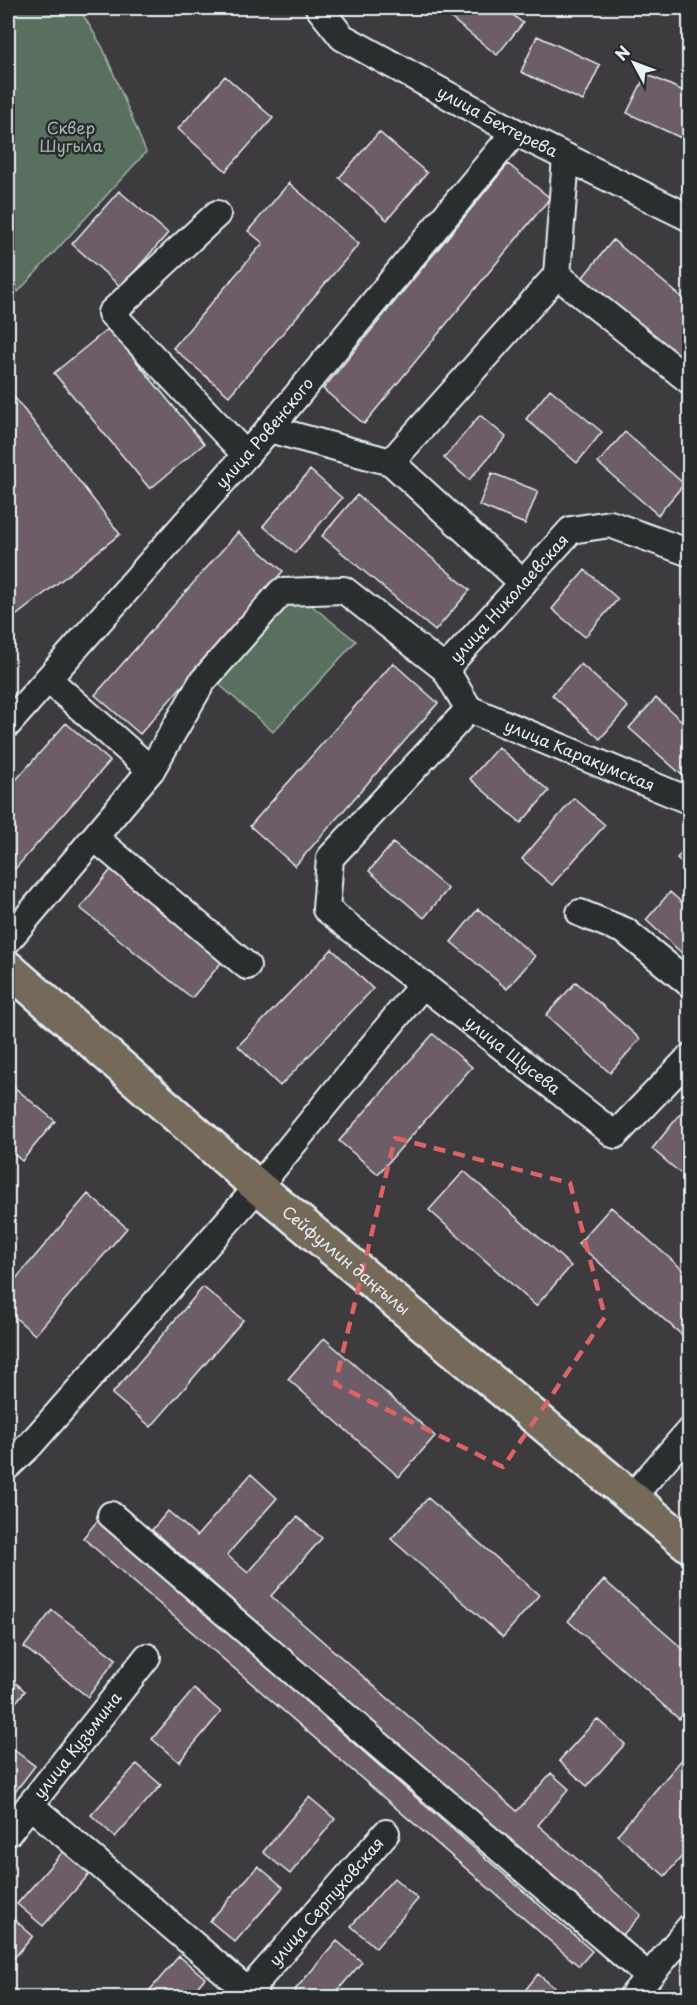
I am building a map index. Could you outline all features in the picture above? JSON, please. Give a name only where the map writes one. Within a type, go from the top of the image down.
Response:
[{"type":"main road","name":"Сейфуллин даңғылы","points":[[8,968],[258,1187],[690,1546]]},
{"type":"street","name":"улица Бехтерева","points":[[319,8],[342,37],[566,158],[688,213]]},
{"type":"street","points":[[342,37],[344,8]]},
{"type":"street","name":"улица Ровенского","points":[[8,724],[269,429],[515,132]]},
{"type":"street","points":[[391,462],[557,275],[566,158]]},
{"type":"street","points":[[217,214],[111,313],[246,455]]},
{"type":"street","points":[[557,275],[690,381]]},
{"type":"street","points":[[269,429],[391,462],[523,583]]},
{"type":"street","name":"улица Николаевская","points":[[469,709],[445,669],[571,530],[609,524],[690,553]]},
{"type":"street","points":[[8,940],[151,770],[202,682],[281,592],[344,590],[445,669]]},
{"type":"street","points":[[48,679],[151,770]]},
{"type":"street","name":"улица Каракумская","points":[[469,709],[690,801]]},
{"type":"street","name":"улица Щусева","points":[[469,709],[330,858],[326,909],[615,1135],[686,1069]]},
{"type":"street","points":[[95,838],[247,966]]},
{"type":"street","points":[[580,913],[625,932],[690,984]]},
{"type":"street","points":[[8,1466],[258,1187],[423,984]]},
{"type":"street","points":[[632,1497],[690,1430]]},
{"type":"street","points":[[111,1515],[648,1976]]},
{"type":"street","name":"улица Кузьмина","points":[[8,1833],[147,1657]]},
{"type":"street","points":[[30,1805],[248,1995]]},
{"type":"street","name":"улица Серпуховская","points":[[248,1995],[386,1833]]},
{"type":"street","points":[[631,1998],[690,1927]]},
{"type":"highlighted area","points":[[395,1138],[570,1183],[605,1317],[503,1467],[335,1384]]},
{"type":"green space","name":"Сквер Шугыла","points":[[8,8],[79,8],[103,48],[146,152],[18,292],[8,270]]},
{"type":"green space","points":[[301,597],[356,641],[273,732],[213,679],[284,598]]},
{"type":"building","points":[[438,8],[504,8],[523,23],[497,55]]},
{"type":"building","points":[[537,36],[600,65],[583,101],[521,72]]},
{"type":"building","points":[[646,74],[690,94],[690,142],[627,113]]},
{"type":"building","points":[[225,76],[273,118],[226,171],[178,129]]},
{"type":"building","points":[[379,132],[427,173],[387,220],[339,178]]},
{"type":"building","points":[[508,164],[550,198],[364,424],[323,389]]},
{"type":"building","points":[[289,183],[359,244],[229,396],[173,348],[263,243],[248,231]]},
{"type":"building","points":[[119,191],[168,233],[121,287],[72,244]]},
{"type":"building","points":[[613,240],[690,304],[690,375],[579,282]]},
{"type":"building","points":[[109,328],[204,444],[150,489],[54,373]]},
{"type":"building","points":[[8,389],[120,534],[8,622]]},
{"type":"building","points":[[8,389],[120,534],[8,622]]},
{"type":"building","points":[[550,389],[602,432],[577,463],[526,419]]},
{"type":"building","points":[[480,415],[506,437],[469,480],[444,458]]},
{"type":"building","points":[[625,432],[684,484],[658,515],[598,463]]},
{"type":"building","points":[[310,470],[342,498],[295,553],[263,526]]},
{"type":"building","points":[[492,473],[538,491],[525,524],[479,505]]},
{"type":"building","points":[[357,495],[470,590],[435,631],[322,536]]},
{"type":"building","points":[[238,532],[283,571],[140,734],[95,695]]},
{"type":"building","points":[[585,570],[618,599],[585,637],[552,609]]},
{"type":"building","points":[[393,663],[438,703],[295,866],[250,826]]},
{"type":"building","points":[[581,664],[628,707],[600,739],[552,695]]},
{"type":"building","points":[[656,698],[690,728],[690,767],[682,775],[629,728]]},
{"type":"building","points":[[66,723],[110,761],[15,869],[8,862],[8,789]]},
{"type":"building","points":[[498,747],[549,791],[521,823],[470,779]]},
{"type":"building","points":[[574,798],[605,825],[552,885],[522,859]]},
{"type":"building","points":[[393,843],[448,889],[424,918],[369,871]]},
{"type":"building","points":[[690,844],[690,870],[677,858]]},
{"type":"building","points":[[113,867],[225,958],[192,998],[80,908]]},
{"type":"building","points":[[670,892],[690,910],[690,950],[685,956],[646,920]]},
{"type":"building","points":[[478,909],[535,956],[507,989],[451,942]]},
{"type":"building","points":[[332,949],[373,989],[280,1086],[238,1046]]},
{"type":"building","points":[[576,982],[640,1039],[610,1073],[546,1015]]},
{"type":"building","points":[[433,1034],[472,1067],[378,1174],[339,1141]]},
{"type":"building","points":[[8,1082],[55,1121],[22,1161],[8,1149]]},
{"type":"building","points":[[689,1103],[690,1172],[685,1177],[652,1149]]},
{"type":"building","points":[[464,1171],[571,1266],[536,1306],[429,1210]]},
{"type":"building","points":[[88,1194],[127,1228],[35,1335],[8,1311],[8,1288]]},
{"type":"building","points":[[611,1207],[690,1276],[690,1342],[578,1244]]},
{"type":"building","points":[[203,1287],[243,1320],[151,1427],[112,1394]]},
{"type":"building","points":[[324,1338],[435,1436],[399,1477],[288,1379]]},
{"type":"building","points":[[251,1474],[277,1498],[227,1555],[248,1573],[297,1517],[322,1538],[271,1596],[517,1811],[551,1773],[569,1789],[538,1825],[641,1915],[620,1938],[152,1530],[168,1511],[197,1536]]},
{"type":"building","points":[[428,1498],[539,1595],[503,1637],[391,1539]]},
{"type":"building","points":[[98,1520],[592,1951],[579,1966],[83,1538]]},
{"type":"building","points":[[604,1580],[690,1655],[690,1707],[679,1719],[568,1621]]},
{"type":"building","points":[[52,1610],[116,1659],[88,1697],[24,1647]]},
{"type":"building","points":[[8,1676],[25,1691],[8,1712]]},
{"type":"building","points":[[194,1689],[221,1712],[179,1762],[152,1739]]},
{"type":"building","points":[[597,1719],[625,1744],[587,1786],[559,1761]]},
{"type":"building","points":[[10,1747],[35,1766],[8,1801],[8,1750]]},
{"type":"building","points":[[690,1750],[690,1847],[665,1876],[617,1835]]},
{"type":"building","points":[[137,1764],[161,1785],[115,1837],[91,1815]]},
{"type":"building","points":[[309,1797],[335,1819],[290,1874],[263,1852]]},
{"type":"building","points":[[67,1847],[93,1870],[43,1926],[17,1904]]},
{"type":"building","points":[[258,1866],[283,1887],[235,1942],[210,1921]]},
{"type":"building","points":[[394,1878],[418,1899],[376,1948],[351,1926]]},
{"type":"building","points":[[8,1914],[33,1936],[8,1965]]},
{"type":"building","points":[[337,1941],[362,1962],[331,1998],[302,1998],[294,1991]]},
{"type":"building","points":[[179,1956],[205,1978],[188,1998],[143,1998]]},
{"type":"building","points":[[538,1974],[563,1995],[561,1998],[519,1998]]}]
